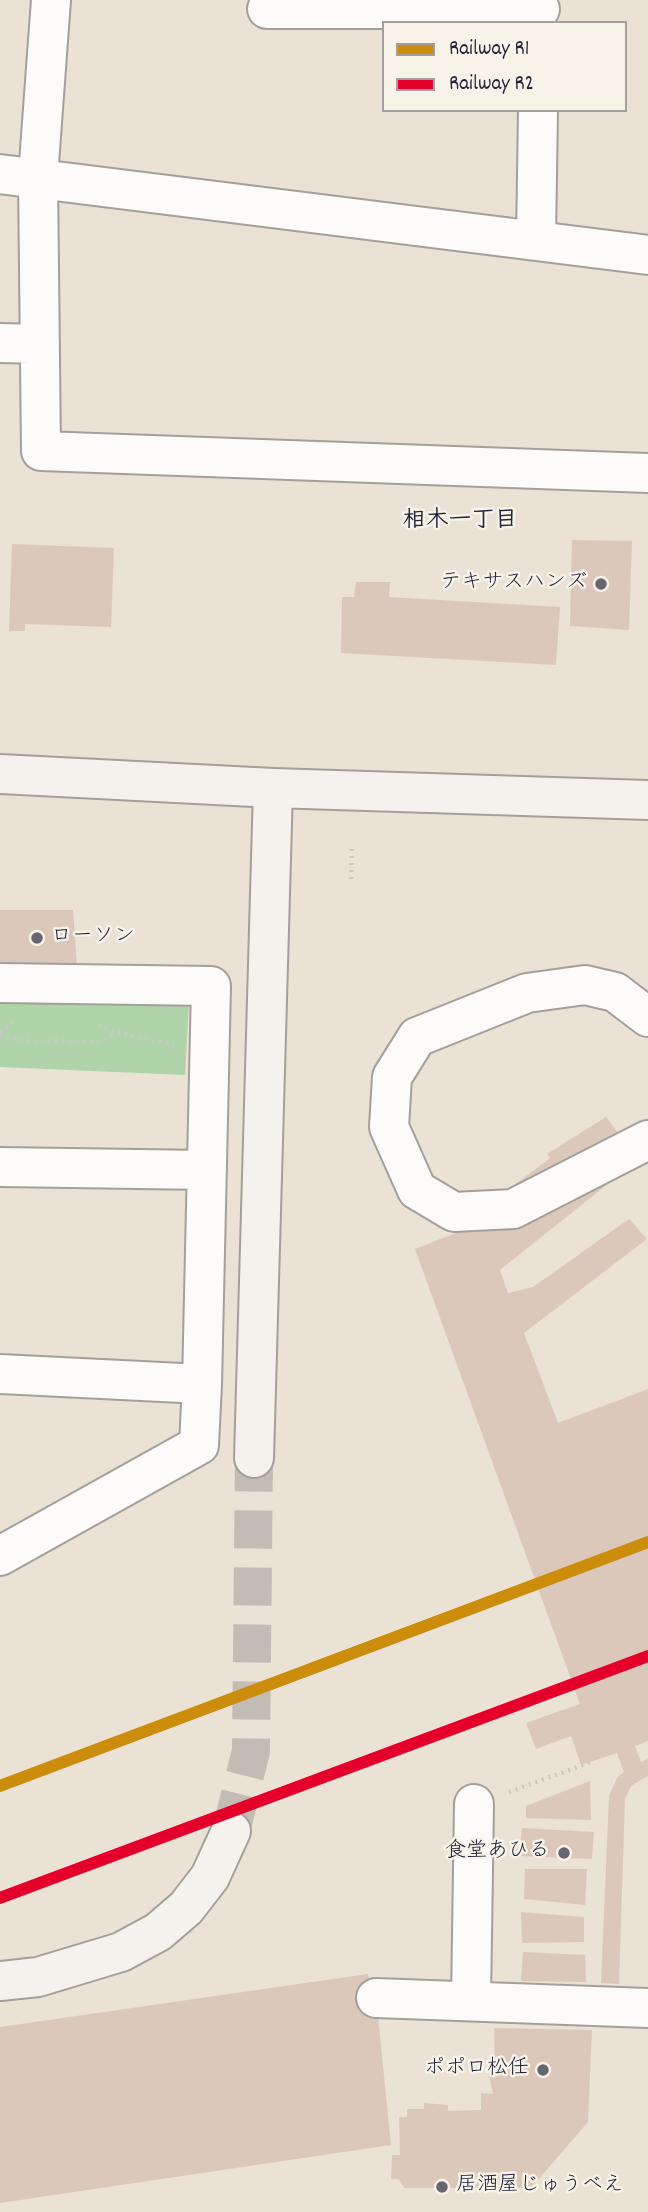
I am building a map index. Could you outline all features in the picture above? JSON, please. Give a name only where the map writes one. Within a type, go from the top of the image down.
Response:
[{"type":"street","points":[[51,0],[38,177],[41,451],[648,473]]},
{"type":"street","points":[[267,9],[540,11]]},
{"type":"street","points":[[536,240],[538,112]]},
{"type":"street","points":[[0,174],[648,255]]},
{"type":"street","points":[[0,343],[40,344]]},
{"type":"street","points":[[0,774],[274,788],[648,800]]},
{"type":"street","points":[[254,1458],[274,788]]},
{"type":"street","points":[[0,984],[211,986],[199,1445],[0,1556]]},
{"type":"street","points":[[647,1138],[513,1209],[454,1212],[417,1190],[389,1127],[392,1076],[417,1037],[527,993],[585,985],[615,992],[648,1017]]},
{"type":"street","points":[[0,1167],[207,1170]]},
{"type":"street","points":[[0,1374],[202,1384]]},
{"type":"street","points":[[471,2001],[474,1804]]},
{"type":"street","points":[[0,1981],[38,1977],[121,1952],[158,1932],[186,1908],[210,1877],[231,1831]]},
{"type":"street","points":[[376,1998],[648,2008]]},
{"type":"path","points":[[351,879],[352,849]]},
{"type":"path","points":[[90,1018],[111,1031],[177,1046],[210,1047]]},
{"type":"path","points":[[0,1033],[14,1021],[23,1019]]},
{"type":"path","points":[[0,1033],[20,1040],[102,1041],[117,1031]]},
{"type":"path","points":[[474,1804],[594,1761]]},
{"type":"green space","points":[[0,997],[189,1000],[185,1075],[0,1067]]},
{"type":"building","name":"テキサスハンズ","points":[[572,540],[632,541],[629,630],[570,626]]},
{"type":"building","points":[[12,544],[114,548],[111,627],[25,624],[25,631],[9,631]]},
{"type":"building","points":[[356,582],[390,582],[389,597],[560,607],[556,665],[341,653],[342,597],[354,597]]},
{"type":"building","name":"ローソン","points":[[0,910],[73,910],[77,966],[0,966]]},
{"type":"building","points":[[606,1117],[639,1159],[500,1270],[508,1293],[533,1287],[629,1219],[647,1239],[524,1333],[558,1423],[648,1389],[648,1741],[635,1746],[641,1762],[648,1759],[648,1776],[631,1786],[625,1799],[619,1984],[601,1983],[609,1796],[617,1778],[624,1772],[617,1753],[581,1765],[571,1736],[536,1749],[526,1723],[580,1704],[415,1249],[486,1221],[479,1212],[550,1158],[547,1154]]},
{"type":"building","points":[[590,1781],[591,1820],[526,1818],[526,1806]]},
{"type":"building","points":[[522,1828],[594,1832],[592,1859],[519,1856]]},
{"type":"building","points":[[525,1869],[587,1869],[585,1905],[524,1899]]},
{"type":"building","points":[[521,1912],[584,1917],[584,1942],[522,1943]]},
{"type":"building","points":[[523,1952],[585,1955],[586,1982],[521,1981]]},
{"type":"building","points":[[368,1974],[369,1978],[374,1977],[391,2145],[0,2203],[0,2027]]},
{"type":"building","name":"ポポロ松任","points":[[494,2028],[592,2030],[588,2122],[531,2188],[404,2188],[399,2179],[391,2179],[392,2155],[400,2155],[399,2117],[407,2117],[407,2109],[424,2109],[424,2103],[448,2105],[448,2111],[481,2110],[481,2093],[493,2094],[488,2070],[495,2070]]},
{"type":"tunnel","points":[[231,1831],[251,1751],[254,1458]]},
{"type":"rail line","name":"R1","points":[[0,1786],[648,1542]]},
{"type":"rail line","name":"R2","points":[[0,1898],[648,1656]]},
{"type":"place","name":"テキサスハンズ","points":[[601,584]]},
{"type":"place","name":"ローソン","points":[[37,938]]},
{"type":"place","name":"食堂あひる","points":[[564,1853]]},
{"type":"place","name":"ポポロ松任","points":[[543,2070]]},
{"type":"place","name":"居酒屋じゅうべえ","points":[[442,2187]]},
{"type":"district","name":"相木一丁目","points":[[460,523]]}]
